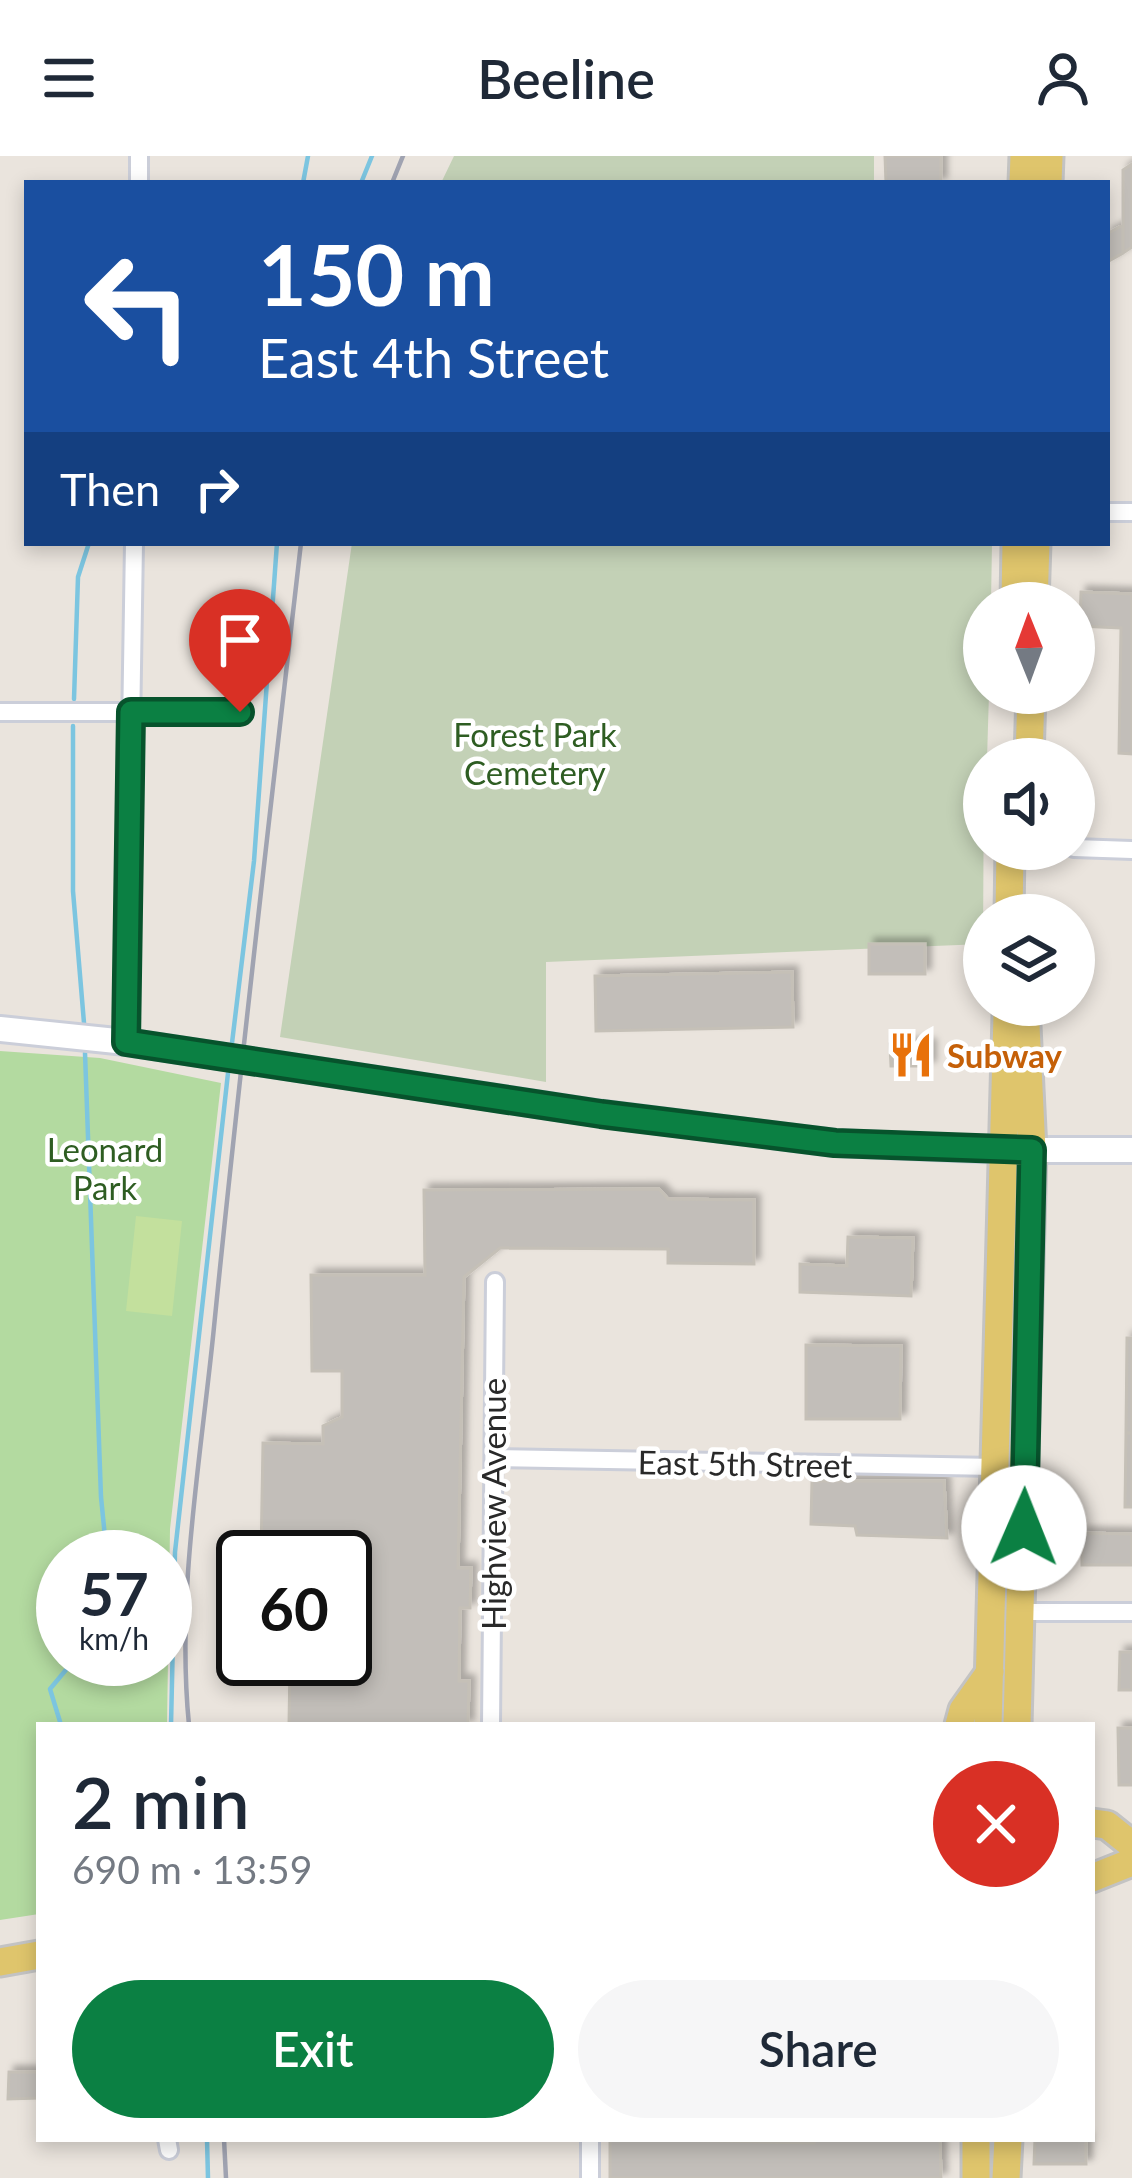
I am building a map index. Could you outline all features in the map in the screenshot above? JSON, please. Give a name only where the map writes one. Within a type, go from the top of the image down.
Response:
[{"type":"main road","points":[[1015,582],[1016,546]]},
{"type":"main road","points":[[1035,582],[1036,546]]},
{"type":"main road","points":[[1009,1026],[1018,1150],[1017,1722]]},
{"type":"main road","points":[[988,1722],[995,1467],[1024,1026]]},
{"type":"main road","points":[[960,1722],[990,1672]]},
{"type":"main road","points":[[1095,1823],[1132,1845]]},
{"type":"main road","points":[[1095,1854],[1132,1858]]},
{"type":"main road","points":[[1095,1876],[1132,1858]]},
{"type":"main road","points":[[0,1962],[36,1956]]},
{"type":"main road","points":[[976,2142],[976,2178]]},
{"type":"main road","points":[[1006,2178],[1007,2142]]},
{"type":"street","points":[[126,1042],[134,546]]},
{"type":"street","points":[[0,712],[240,712]]},
{"type":"street","points":[[1095,849],[1132,850]]},
{"type":"street","points":[[0,1030],[126,1042],[601,1114],[835,1143],[1132,1150]]},
{"type":"street","name":"Highview Avenue","points":[[491,1722],[495,1282]]},
{"type":"street","name":"East 5th Street","points":[[494,1458],[995,1467]]},
{"type":"street","points":[[1020,1612],[1132,1612]]},
{"type":"street","points":[[590,2142],[590,2178]]},
{"type":"green space","points":[[454,156],[874,156],[874,180],[442,180]]},
{"type":"green space","name":"Forest Park Cemetery","points":[[352,546],[992,546],[991,582],[963,582],[963,714],[988,714],[988,738],[963,738],[963,870],[983,870],[983,894],[963,894],[963,945],[546,962],[546,1082],[280,1037]]},
{"type":"green space","name":"Leonard Park","points":[[0,1051],[100,1058],[221,1083],[170,1530],[36,1530],[36,1686],[168,1686],[167,1722],[36,1722],[36,1914],[0,1920]]},
{"type":"green space","points":[[136,1216],[182,1221],[172,1316],[126,1311]]},
{"type":"building","points":[[885,156],[941,156],[941,180],[886,180]]},
{"type":"building","points":[[1132,164],[1132,247],[1123,253],[1123,170]]},
{"type":"building","points":[[1123,225],[1123,253],[1110,260],[1110,232]]},
{"type":"building","points":[[1095,593],[1132,594],[1132,754],[1119,753],[1121,628],[1095,627]]},
{"type":"building","points":[[869,944],[925,944],[925,974],[869,974]]},
{"type":"building","points":[[792,972],[793,1027],[596,1031],[595,976]]},
{"type":"building","name":"Subway","points":[[890,1044],[930,1045],[930,1066],[891,1066]]},
{"type":"building","points":[[659,1189],[668,1199],[754,1200],[754,1264],[668,1263],[668,1249],[500,1248],[464,1277],[458,1568],[471,1568],[470,1608],[460,1608],[459,1681],[469,1681],[468,1722],[289,1722],[290,1686],[372,1686],[372,1530],[261,1530],[263,1443],[323,1444],[323,1426],[342,1417],[342,1371],[312,1371],[311,1275],[425,1275],[424,1190]]},
{"type":"building","points":[[848,1237],[913,1238],[911,1296],[800,1292],[800,1264],[847,1266]]},
{"type":"building","points":[[1127,1338],[1132,1338],[1132,1433],[1126,1433]]},
{"type":"building","points":[[806,1345],[901,1346],[900,1419],[806,1419]]},
{"type":"building","points":[[1126,1433],[1132,1433],[1132,1507],[1125,1507]]},
{"type":"building","points":[[812,1481],[944,1481],[947,1538],[857,1535],[855,1526],[811,1524]]},
{"type":"building","points":[[1082,1533],[1132,1534],[1132,1565],[1082,1565]]},
{"type":"building","points":[[1120,1652],[1132,1652],[1132,1690],[1119,1690]]},
{"type":"building","points":[[1118,1728],[1132,1728],[1132,1785],[1119,1785]]},
{"type":"building","points":[[9,2072],[36,2072],[36,2098],[8,2099]]},
{"type":"building","points":[[610,2142],[940,2142],[941,2178],[610,2178]]},
{"type":"building","points":[[1035,2142],[1086,2142],[1086,2164],[1034,2164]]},
{"type":"waterway","points":[[304,180],[308,156]]},
{"type":"waterway","points":[[362,180],[372,156]]},
{"type":"waterway","points":[[74,699],[78,577],[88,546]]},
{"type":"waterway","points":[[232,1043],[254,861],[277,546]]},
{"type":"waterway","points":[[73,726],[73,891],[84,1023]]},
{"type":"waterway","points":[[85,1053],[104,1530]]},
{"type":"waterway","points":[[171,1722],[175,1552],[228,1073]]},
{"type":"waterway","points":[[52,1686],[60,1722]]},
{"type":"waterway","points":[[207,2142],[208,2178]]},
{"type":"railway","points":[[393,180],[403,156]]},
{"type":"railway","points":[[189,1722],[186,1626],[192,1526],[301,546]]},
{"type":"railway","points":[[224,2142],[226,2178]]},
{"type":"place","name":"Subway","points":[[911,1055]]},
{"type":"route","points":[[240,712],[131,712],[126,1042],[601,1114],[835,1143],[1032,1150],[1024,1528]]}]
